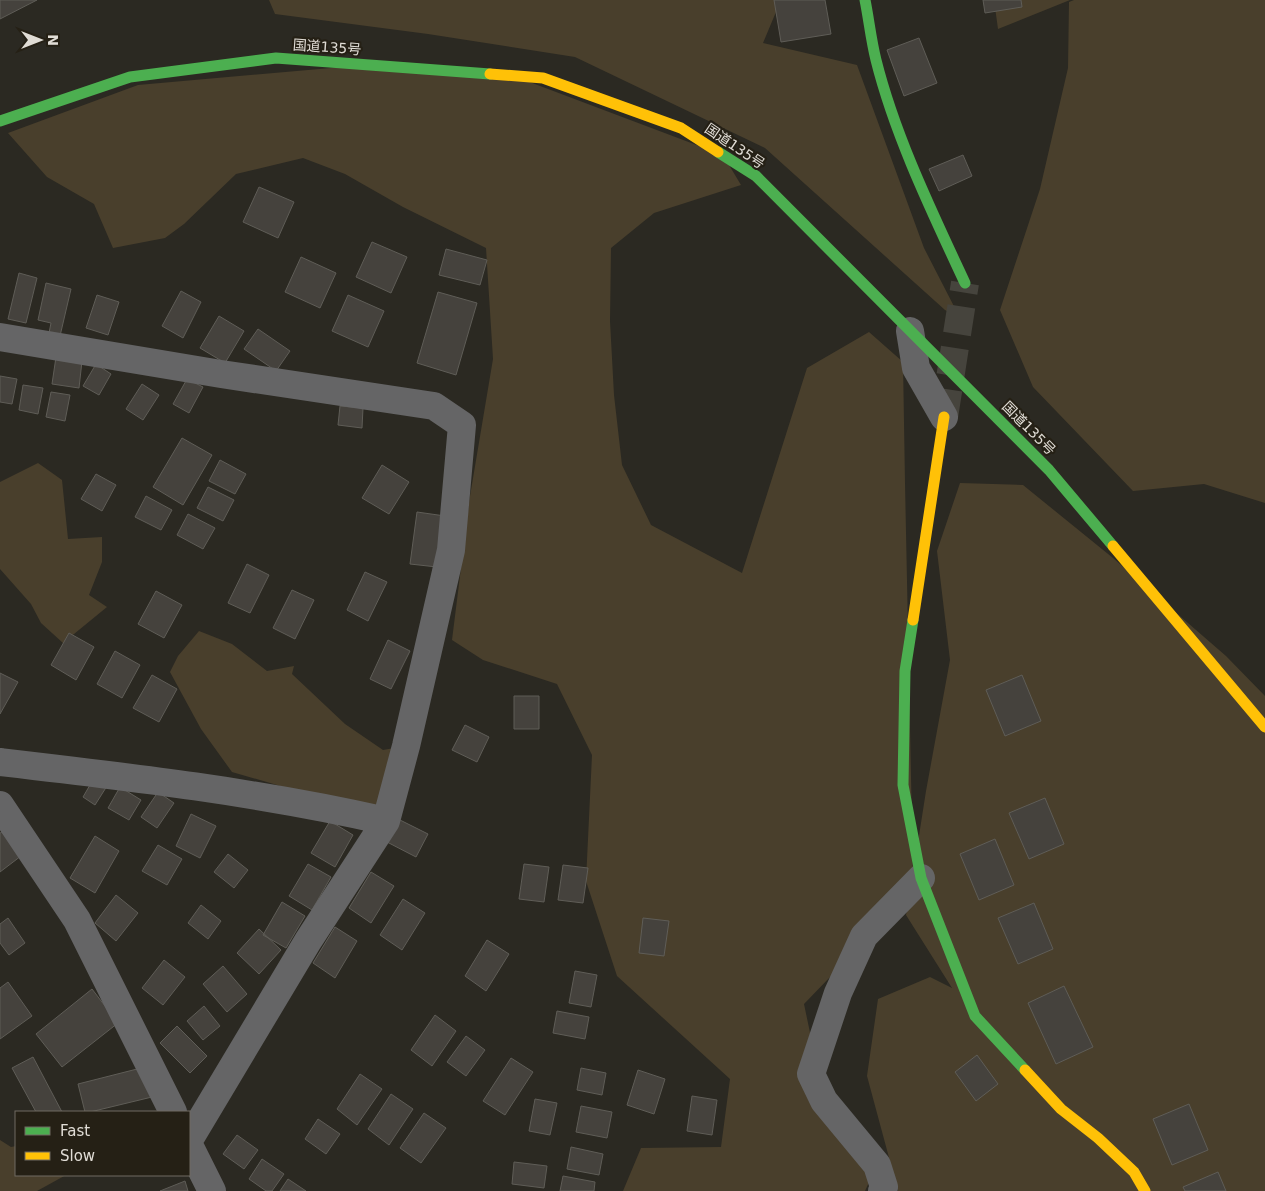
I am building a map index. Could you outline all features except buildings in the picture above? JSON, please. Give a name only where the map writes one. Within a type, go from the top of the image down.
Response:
[{"type":"main road","points":[[865,0],[878,66],[896,123],[965,283]]},
{"type":"main road","name":"国道135号","points":[[0,121],[130,77],[276,58],[543,78],[681,128],[756,176],[1049,470],[1265,727]]},
{"type":"main road","points":[[944,416],[906,671],[903,785],[921,878],[975,1016],[1062,1109],[1098,1138],[1134,1172],[1145,1191]]},
{"type":"street","points":[[910,331],[916,368],[944,416]]},
{"type":"street","points":[[0,337],[221,374],[434,406],[462,425],[451,550],[406,746],[386,822],[308,941],[190,1138]]},
{"type":"street","points":[[0,762],[269,798],[337,810],[386,822]]},
{"type":"street","points":[[0,804],[77,920],[172,1111]]},
{"type":"street","points":[[882,1191],[884,1187],[877,1165],[824,1101],[811,1074],[838,994],[864,936],[921,878]]},
{"type":"street","points":[[190,1147],[212,1191]]},
{"type":"shaded area","points":[[269,0],[781,0],[763,43],[857,65],[924,248],[960,318],[945,310],[765,148],[575,57],[428,34],[275,14]]},
{"type":"shaded area","points":[[994,0],[1070,0],[998,29]]},
{"type":"shaded area","points":[[1074,0],[1265,0],[1265,503],[1204,484],[1133,491],[1033,387],[1000,310],[1040,189],[1068,68],[1069,2]]},
{"type":"shaded area","points":[[365,65],[511,75],[723,155],[741,185],[654,213],[611,248],[610,321],[614,395],[622,465],[651,525],[742,573],[807,368],[869,332],[903,362],[913,874],[950,660],[937,551],[960,483],[1023,485],[1113,558],[1226,656],[1265,696],[1265,1191],[898,1191],[867,1076],[878,999],[930,977],[952,988],[906,915],[910,891],[804,1004],[816,1061],[877,1165],[865,1191],[623,1191],[641,1148],[721,1147],[730,1079],[617,976],[586,881],[592,755],[557,684],[483,660],[452,640],[470,496],[493,359],[486,248],[403,207],[345,174],[303,158],[236,174],[184,224],[165,238],[113,248],[94,204],[47,177],[8,133],[138,85]]},
{"type":"shaded area","points":[[38,463],[62,480],[68,539],[102,537],[102,562],[89,595],[107,607],[63,643],[41,623],[31,604],[0,569],[0,482]]},
{"type":"shaded area","points":[[199,631],[232,644],[267,671],[294,666],[292,674],[345,724],[383,750],[406,746],[386,821],[232,772],[201,729],[170,672],[178,656]]},
{"type":"shaded area","points":[[0,1140],[11,1147],[15,1146],[15,1176],[64,1176],[37,1191],[0,1191]]},
{"type":"tunnel","points":[[944,417],[965,283]]},
{"type":"traffic: fast","points":[[865,0],[876,60],[893,117],[915,173],[965,283]]},
{"type":"traffic: fast","points":[[0,121],[130,77],[276,58],[490,74]]},
{"type":"traffic: fast","points":[[718,152],[756,176],[1049,470],[1113,546]]},
{"type":"traffic: fast","points":[[913,620],[905,671],[903,785],[921,878],[975,1016],[1025,1070]]},
{"type":"traffic: slow","points":[[490,74],[543,78],[681,128],[718,152]]},
{"type":"traffic: slow","points":[[913,620],[944,417]]},
{"type":"traffic: slow","points":[[1113,546],[1265,727]]},
{"type":"traffic: slow","points":[[1025,1070],[1061,1109],[1098,1138],[1134,1172],[1145,1191]]}]
